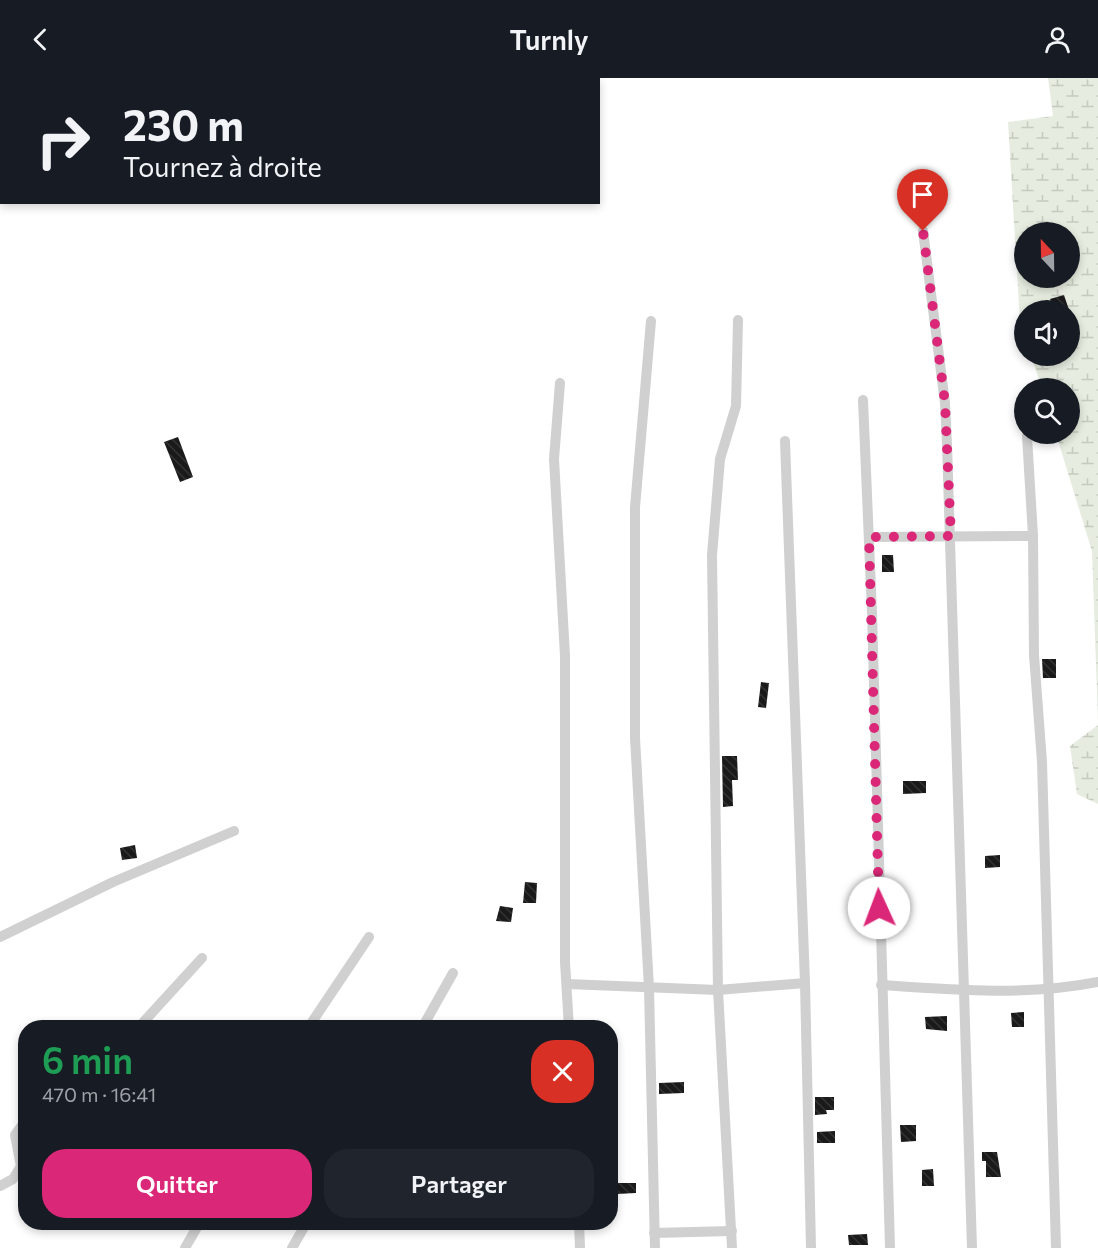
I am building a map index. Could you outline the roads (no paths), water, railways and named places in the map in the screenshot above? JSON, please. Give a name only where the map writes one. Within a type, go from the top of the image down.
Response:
[{"type":"street","points":[[923,231],[945,403],[972,1248]]},
{"type":"street","points":[[732,1248],[718,990],[712,555],[720,459],[736,406],[738,320]]},
{"type":"street","points":[[651,321],[635,507],[635,738],[649,988],[655,1248]]},
{"type":"street","points":[[560,383],[554,459],[565,656],[567,984],[569,1020]]},
{"type":"street","points":[[863,399],[890,1248]]},
{"type":"street","points":[[785,441],[805,984],[811,1248]]},
{"type":"street","points":[[1027,444],[1033,536],[1034,655],[1042,762],[1056,1248]]},
{"type":"street","points":[[869,537],[1033,536]]},
{"type":"street","points":[[0,937],[113,882],[234,831]]},
{"type":"street","points":[[313,1020],[369,937]]},
{"type":"street","points":[[145,1020],[202,958]]},
{"type":"street","points":[[427,1020],[453,973]]},
{"type":"street","points":[[881,985],[963,990],[1049,990],[1098,982]]},
{"type":"street","points":[[567,984],[718,990],[805,984]]},
{"type":"street","points":[[18,1131],[15,1135],[18,1150]]},
{"type":"street","points":[[0,1186],[12,1179],[18,1170]]},
{"type":"street","points":[[185,1248],[195,1230]]},
{"type":"street","points":[[292,1248],[302,1230]]},
{"type":"street","points":[[579,1230],[580,1248]]},
{"type":"street","points":[[654,1233],[732,1231]]}]
